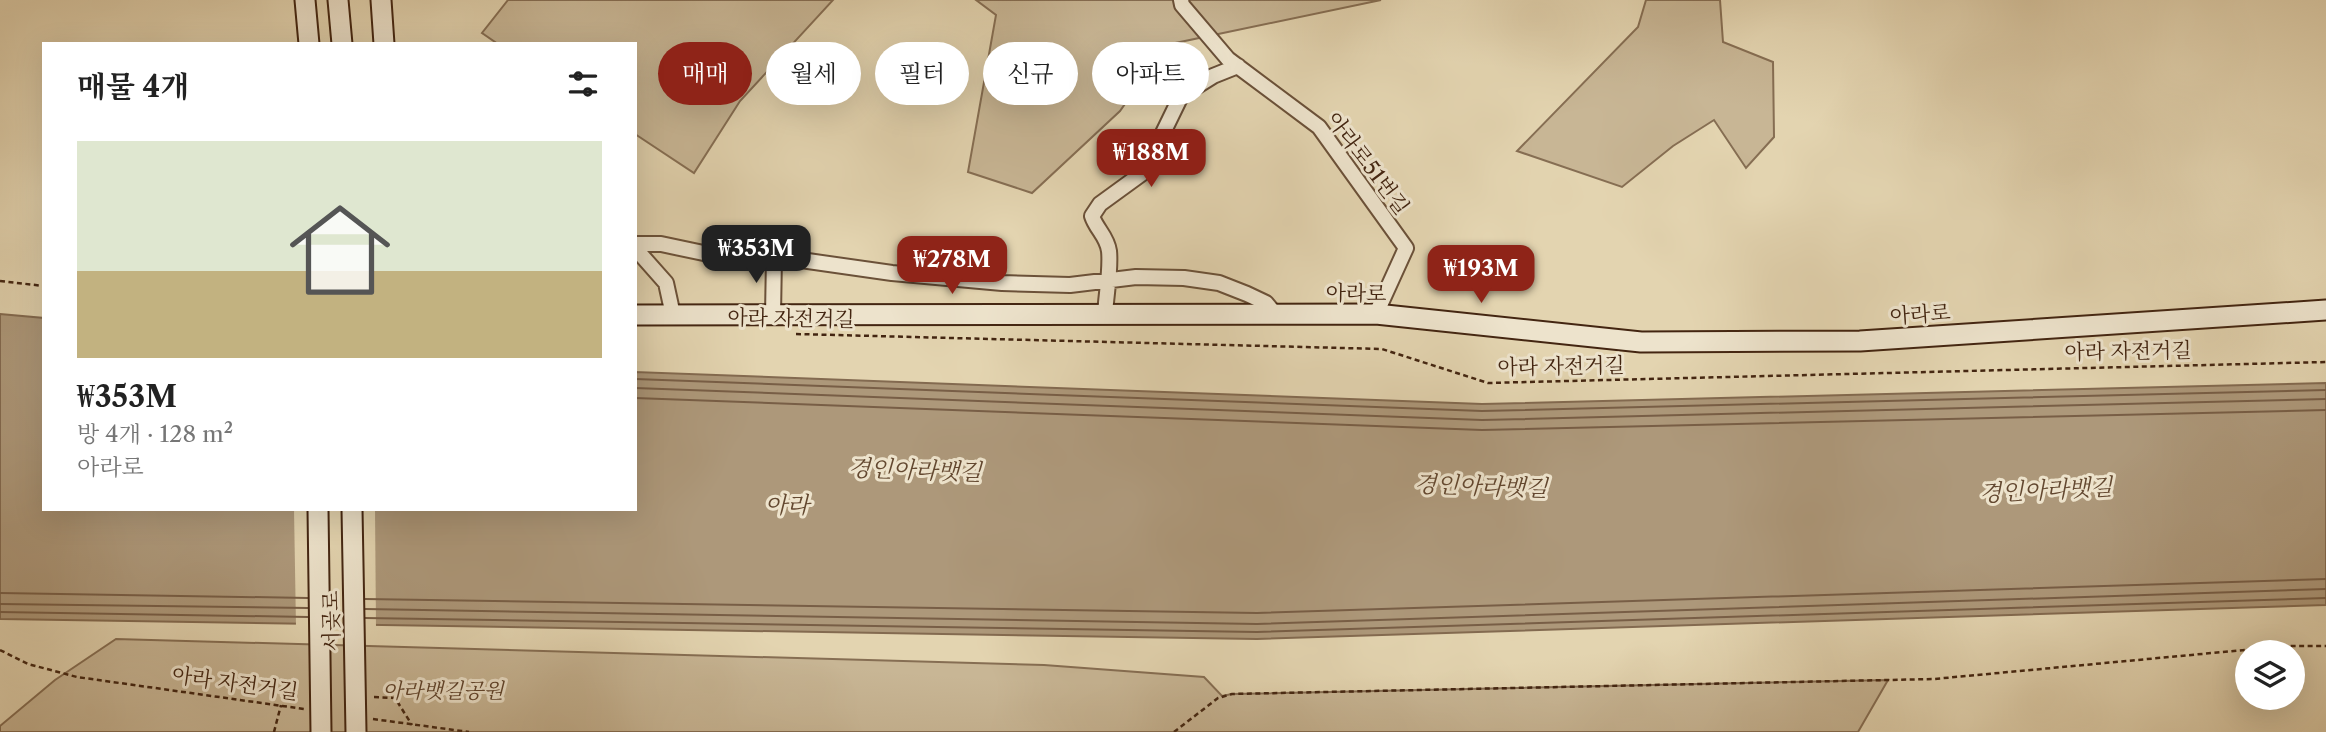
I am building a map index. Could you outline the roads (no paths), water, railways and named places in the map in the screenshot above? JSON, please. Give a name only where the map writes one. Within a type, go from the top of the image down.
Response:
[{"type":"main road","points":[[305,0],[309,42]]},
{"type":"main road","points":[[338,0],[342,42]]},
{"type":"main road","points":[[381,0],[384,42]]},
{"type":"main road","name":"아라로","points":[[637,315],[1376,314],[1640,342],[1860,341],[2326,310]]},
{"type":"main road","name":"서곶로","points":[[318,511],[321,732]]},
{"type":"main road","name":"서곶로","points":[[352,511],[361,725]]},
{"type":"street","name":"아라로51번길","points":[[1181,0],[1182,5],[1228,58],[1319,127],[1406,248],[1376,314]]},
{"type":"street","points":[[1105,314],[1109,252],[1104,235],[1095,225],[1093,216],[1100,204],[1144,172],[1181,96],[1213,76],[1238,66]]},
{"type":"street","points":[[637,246],[661,244],[713,255],[774,256],[892,274],[1002,283],[1070,285],[1136,277],[1184,278],[1219,283],[1266,303],[1276,314]]},
{"type":"street","points":[[637,248],[666,283],[673,315]]},
{"type":"street","points":[[773,315],[774,256]]},
{"type":"water","name":"아라","points":[[0,314],[42,318],[42,511],[637,511],[637,372],[1482,404],[2326,383],[2326,605],[1257,639],[0,619]]},
{"type":"water label","name":"경인아라뱃길","points":[[915,470]]},
{"type":"water label","name":"경인아라뱃길","points":[[1481,486]]},
{"type":"water label","name":"경인아라뱃길","points":[[2046,490]]},
{"type":"park label","name":"아라뱃길공원","points":[[443,690]]}]
